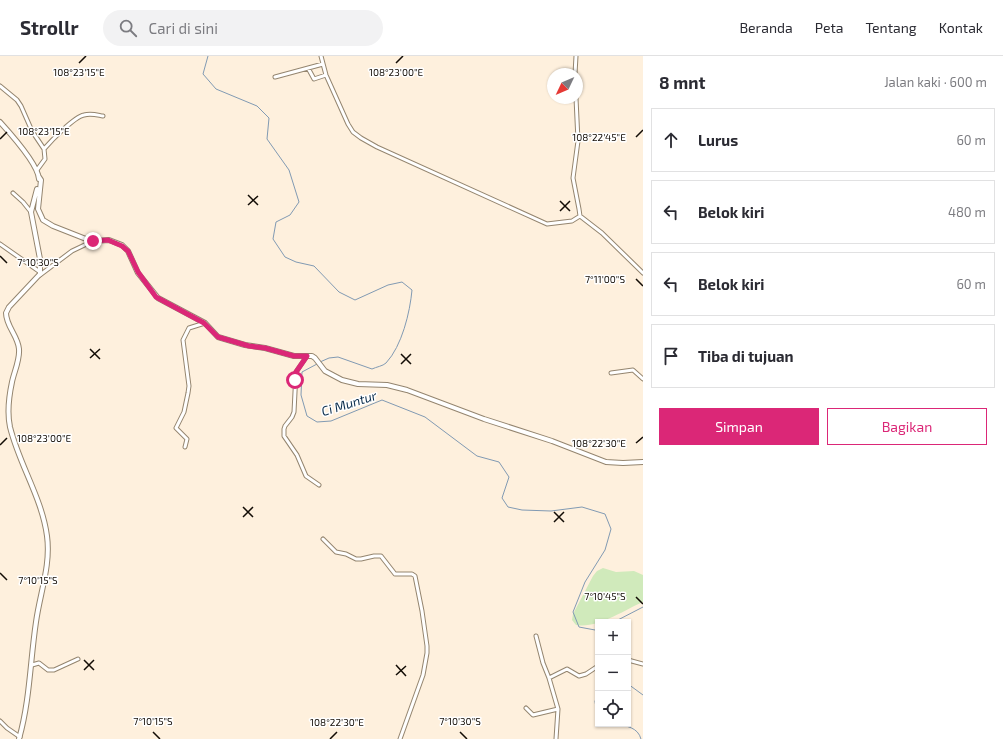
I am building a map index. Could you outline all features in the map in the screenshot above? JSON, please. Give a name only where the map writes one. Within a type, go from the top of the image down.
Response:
[{"type":"main road","points":[[0,122],[19,145],[41,180],[38,209],[43,220],[53,226],[64,229],[86,239],[93,241],[108,240],[122,246],[128,251],[138,272],[156,297],[204,323],[216,336],[225,340],[265,348],[294,356],[316,358],[325,371],[342,380],[358,384],[387,385],[407,390],[484,419],[552,441],[606,462],[643,462]]},
{"type":"main road","points":[[20,738],[26,718],[38,609],[45,581],[47,537],[42,513],[16,448],[10,427],[10,390],[19,350],[6,313],[8,307],[40,272],[40,259],[31,212],[39,177]]},
{"type":"street","points":[[321,56],[326,75],[348,124],[356,135],[370,144],[544,223],[550,224],[572,221],[580,216]]},
{"type":"street","points":[[575,68],[576,56]]},
{"type":"street","points":[[275,77],[323,64]]},
{"type":"street","points":[[308,68],[314,80],[326,75]]},
{"type":"street","points":[[0,86],[21,106],[36,138],[44,149],[45,159],[36,170]]},
{"type":"street","points":[[576,104],[578,141],[573,178],[580,216],[602,233],[643,273]]},
{"type":"street","points":[[44,149],[64,130],[82,116],[91,114],[103,116]]},
{"type":"street","points":[[13,194],[23,202],[31,212]]},
{"type":"street","points":[[37,277],[72,251],[93,241]]},
{"type":"street","points":[[0,244],[40,272]]},
{"type":"street","points":[[185,447],[187,439],[176,428],[184,412],[189,386],[183,340],[189,328],[204,323]]},
{"type":"street","points":[[307,356],[296,372],[294,412],[285,426],[284,432],[287,442],[297,455],[306,476],[319,485]]},
{"type":"street","points":[[611,373],[633,370],[643,379]]},
{"type":"street","points":[[324,539],[336,552],[346,554],[356,559],[381,556],[395,574],[412,574],[415,578],[422,611],[427,653],[423,675],[400,739]]},
{"type":"street","points":[[536,636],[558,708],[556,739]]},
{"type":"street","points":[[32,665],[39,663],[48,670],[54,670],[78,659]]},
{"type":"street","points":[[631,661],[643,664]]},
{"type":"street","points":[[549,678],[567,669],[576,675],[582,675],[595,668]]},
{"type":"street","points":[[526,708],[533,715],[558,708]]},
{"type":"street","points":[[0,721],[20,738]]},
{"type":"green space","points":[[603,568],[616,572],[634,571],[643,575],[643,602],[608,619],[595,619],[595,624],[576,625],[572,620],[573,614],[597,571]]},
{"type":"waterway","name":"Ci Muntur","points":[[208,56],[203,74],[216,89],[257,106],[269,118],[267,139],[289,170],[299,202],[290,215],[276,222],[273,239],[285,257],[296,262],[314,266],[339,292],[355,300],[388,285],[402,282],[412,290],[407,318],[401,338],[397,348],[385,364],[372,369],[338,357],[329,358],[320,362]]},
{"type":"waterway","name":"Ci Muntur","points":[[317,364],[302,372],[301,395],[307,416],[317,422],[331,421],[382,400],[425,417],[477,456],[499,462],[509,477],[502,498],[508,507],[522,510],[551,511],[582,507],[605,514],[611,529],[605,550],[585,582],[573,612],[579,627],[595,630]]},
{"type":"waterway","name":"Ci Muntur","points":[[620,619],[643,607]]},
{"type":"waterway","name":"Ci Muntur","points":[[631,686],[643,695]]},
{"type":"waterway","name":"Ci Muntur","points":[[630,727],[637,732],[641,739]]},
{"type":"route","points":[[93,241],[108,240],[122,246],[128,251],[138,272],[156,297],[204,323],[218,337],[249,346],[265,348],[294,356],[307,356],[296,372],[295,380]]}]
